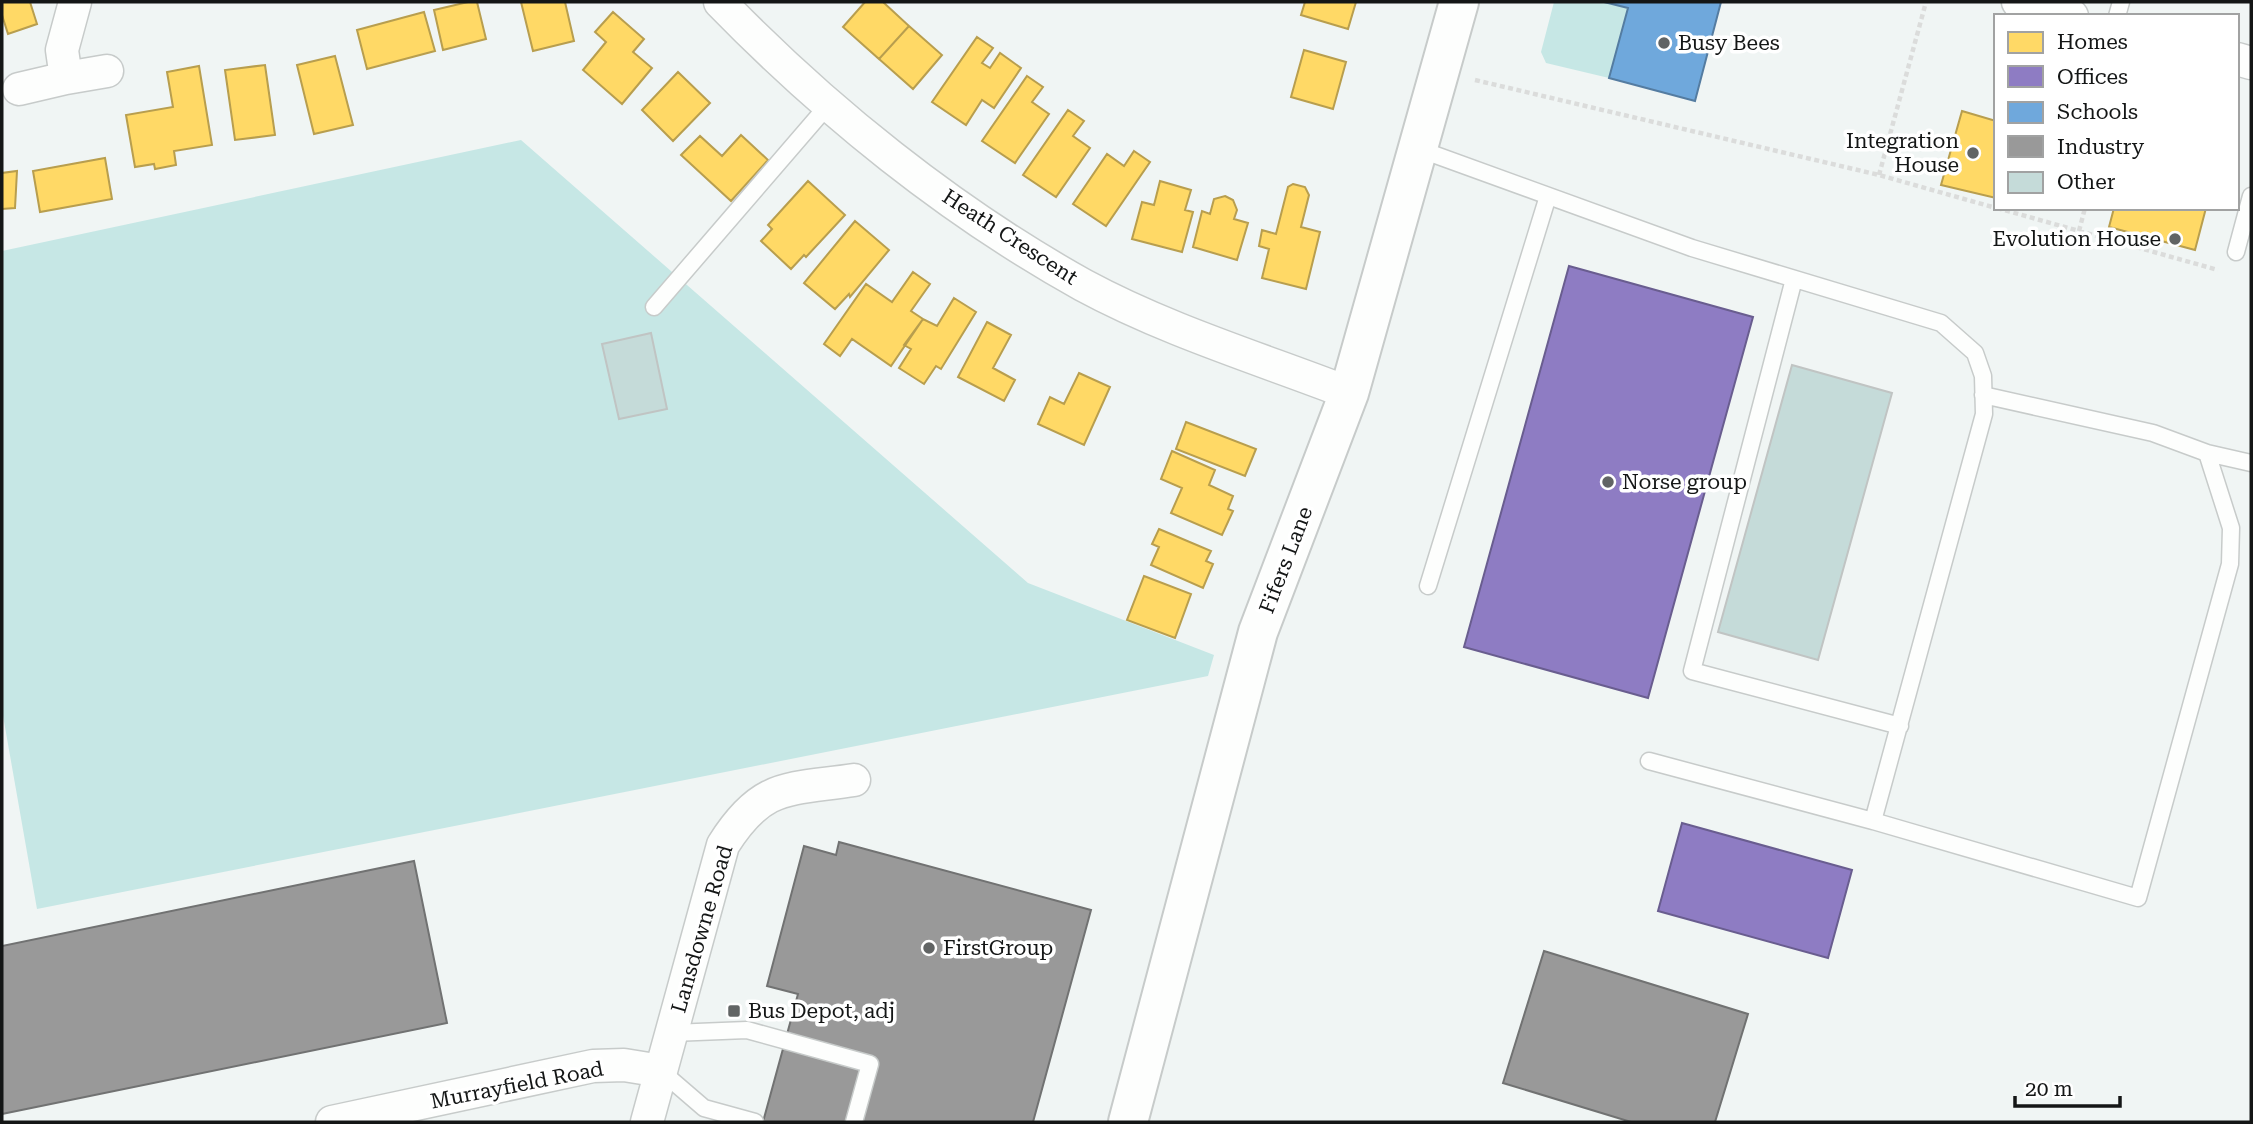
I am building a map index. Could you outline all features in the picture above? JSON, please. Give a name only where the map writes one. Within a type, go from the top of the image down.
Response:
[{"type":"street","points":[[66,78],[62,50],[75,2]]},
{"type":"street","name":"Heath Crescent","points":[[720,2],[829,104],[965,209],[1084,285],[1184,330],[1349,393]]},
{"type":"street","name":"Fifers Lane","points":[[1128,1122],[1258,632],[1349,393],[1459,2]]},
{"type":"street","points":[[2018,2],[2063,14]]},
{"type":"street","points":[[19,89],[107,71]]},
{"type":"street","name":"Lansdowne Road","points":[[647,1122],[723,845],[741,817],[773,792],[855,780]]},
{"type":"street","name":"Murrayfield Road","points":[[332,1122],[593,1066],[624,1065],[661,1071]]},
{"type":"lane","points":[[654,307],[829,104]]},
{"type":"lane","points":[[1419,149],[1692,248],[1941,323],[1975,353],[1983,376],[1984,414],[1873,821]]},
{"type":"lane","points":[[1428,586],[1548,196]]},
{"type":"lane","points":[[2236,252],[2251,196]]},
{"type":"lane","points":[[1794,279],[1692,671],[1900,726]]},
{"type":"lane","points":[[1983,395],[2152,433],[2207,453],[2251,463]]},
{"type":"lane","points":[[1649,761],[1873,821],[2138,898],[2230,564],[2231,528],[2207,453]]},
{"type":"lane","points":[[672,1033],[747,1030],[870,1064],[855,1122]]},
{"type":"lane","points":[[661,1071],[704,1108],[755,1122]]},
{"type":"path","points":[[1879,175],[1926,2]]},
{"type":"path","points":[[1440,70],[1879,175],[1994,207]]},
{"type":"path","points":[[2003,210],[2228,273]]},
{"type":"path","points":[[2079,231],[2084,210]]},
{"type":"shaded area","points":[[1554,2],[1630,2],[1609,78],[1546,63],[1541,52]]},
{"type":"shaded area","points":[[521,140],[1028,583],[1214,655],[1208,676],[37,909],[2,710],[2,251]]},
{"type":"building: Homes","points":[[2,2],[30,2],[37,24],[8,34],[2,15]]},
{"type":"building: Homes","points":[[477,2],[486,39],[443,50],[434,10]]},
{"type":"building: Homes","points":[[521,2],[565,2],[574,41],[533,51]]},
{"type":"building: Homes","points":[[865,2],[883,2],[909,26],[879,59],[843,27]]},
{"type":"building: Homes","points":[[1305,2],[1356,2],[1348,29],[1301,15]]},
{"type":"building: Homes","points":[[424,12],[435,51],[367,69],[357,30]]},
{"type":"building: Homes","points":[[613,12],[644,39],[633,52],[652,68],[622,104],[583,70],[606,42],[595,32]]},
{"type":"building: Homes","points":[[909,26],[942,55],[913,89],[879,59]]},
{"type":"building: Homes","points":[[977,37],[993,48],[982,63],[990,68],[1000,53],[1021,68],[994,108],[982,100],[966,125],[932,102]]},
{"type":"building: Homes","points":[[1304,50],[1346,62],[1333,109],[1291,97]]},
{"type":"building: Homes","points":[[335,56],[353,125],[314,134],[297,65]]},
{"type":"building: Homes","points":[[265,65],[275,135],[235,140],[225,70]]},
{"type":"building: Homes","points":[[199,66],[212,145],[174,151],[176,165],[155,169],[154,164],[135,167],[126,115],[173,107],[167,72]]},
{"type":"building: Homes","points":[[678,72],[710,103],[673,141],[642,110]]},
{"type":"building: Homes","points":[[1027,76],[1043,87],[1032,102],[1049,114],[1015,163],[982,141]]},
{"type":"building: Homes","points":[[1068,110],[1084,121],[1073,136],[1090,148],[1056,197],[1023,175]]},
{"type":"building: Homes","name":"Integration House","points":[[1962,111],[1994,120],[1994,198],[1941,185]]},
{"type":"building: Homes","points":[[741,135],[768,160],[731,201],[681,155],[700,136],[722,156]]},
{"type":"building: Homes","points":[[1134,151],[1150,162],[1106,226],[1073,204],[1107,154],[1124,166]]},
{"type":"building: Homes","points":[[105,158],[112,199],[40,212],[33,171]]},
{"type":"building: Homes","points":[[17,171],[15,208],[2,209],[2,173]]},
{"type":"building: Homes","points":[[808,181],[845,215],[806,257],[804,255],[791,269],[761,241],[772,229],[768,225]]},
{"type":"building: Homes","points":[[1160,181],[1191,190],[1185,210],[1193,212],[1182,252],[1132,239],[1142,202],[1154,205]]},
{"type":"building: Homes","points":[[1293,184],[1305,187],[1309,195],[1301,227],[1320,232],[1306,289],[1262,278],[1269,249],[1259,246],[1262,230],[1276,234],[1288,187]]},
{"type":"building: Homes","points":[[1225,196],[1233,200],[1237,210],[1234,219],[1248,223],[1237,260],[1193,247],[1202,211],[1210,214],[1214,199]]},
{"type":"building: Homes","name":"Evolution House","points":[[2113,210],[2205,210],[2195,250],[2109,227]]},
{"type":"building: Homes","points":[[855,221],[889,250],[850,297],[849,294],[835,309],[804,283]]},
{"type":"building: Homes","points":[[913,272],[930,284],[911,311],[923,319],[891,366],[852,339],[840,356],[824,344],[866,284],[892,302]]},
{"type":"building: Homes","points":[[954,298],[976,312],[941,369],[936,366],[924,384],[899,368],[911,349],[904,345],[923,319],[937,326]]},
{"type":"building: Homes","points":[[987,322],[1011,335],[993,368],[1015,380],[1004,401],[958,377]]},
{"type":"building: Homes","points":[[1079,373],[1110,387],[1084,445],[1038,424],[1050,397],[1064,404]]},
{"type":"building: Homes","points":[[1186,422],[1256,449],[1245,476],[1176,449]]},
{"type":"building: Homes","points":[[1172,451],[1215,470],[1209,485],[1233,496],[1228,509],[1233,511],[1222,535],[1171,513],[1182,488],[1161,479]]},
{"type":"building: Homes","points":[[1159,529],[1211,551],[1206,561],[1213,564],[1203,588],[1151,565],[1159,547],[1152,544]]},
{"type":"building: Homes","points":[[1144,576],[1191,594],[1175,638],[1127,620]]},
{"type":"building: Offices","name":"Norse group","points":[[1569,266],[1753,317],[1648,698],[1464,647]]},
{"type":"building: Offices","points":[[1682,823],[1852,870],[1828,958],[1658,911]]},
{"type":"building: Schools","name":"Busy Bees","points":[[1604,2],[1721,2],[1695,101],[1609,78],[1628,8]]},
{"type":"building: Industry","name":"FirstGroup","points":[[839,842],[1091,910],[1033,1122],[763,1122],[798,994],[767,986],[804,846],[836,855]]},
{"type":"building: Industry","points":[[414,861],[447,1023],[2,1114],[2,946]]},
{"type":"building: Industry","points":[[1544,951],[1748,1014],[1715,1122],[1631,1122],[1503,1083]]},
{"type":"building: Other","points":[[651,333],[667,409],[619,419],[602,344]]},
{"type":"building: Other","points":[[1792,365],[1892,393],[1818,660],[1718,632]]},
{"type":"place","name":"Busy Bees","points":[[1664,43]]},
{"type":"place","name":"Integration House","points":[[1973,153]]},
{"type":"place","name":"Evolution House","points":[[2175,239]]},
{"type":"place","name":"Norse group","points":[[1608,482]]},
{"type":"place","name":"FirstGroup","points":[[929,948]]},
{"type":"place","name":"Bus Depot, adj","points":[[734,1011]]}]
